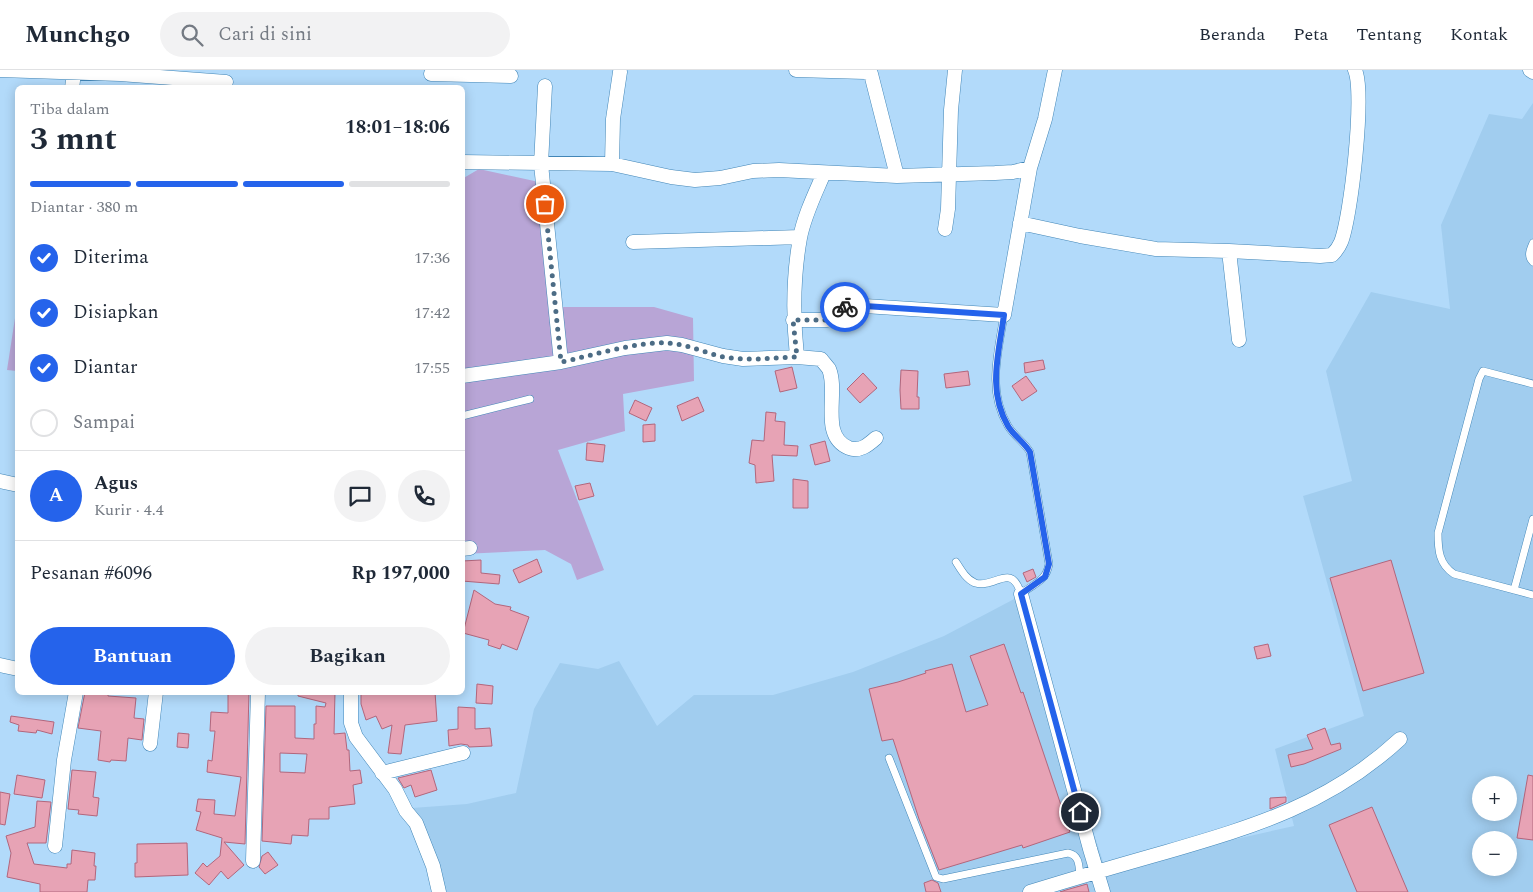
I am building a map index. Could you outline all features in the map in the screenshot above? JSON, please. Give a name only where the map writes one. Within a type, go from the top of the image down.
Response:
[{"type":"street","points":[[0,70],[74,73],[151,73],[226,82]]},
{"type":"street","points":[[796,70],[866,72],[871,74],[897,176]]},
{"type":"street","points":[[945,229],[948,208],[948,156],[951,110],[956,70]]},
{"type":"street","points":[[793,320],[827,320],[843,307],[849,305],[1004,315],[1030,168],[1045,119],[1055,70]]},
{"type":"street","points":[[1020,223],[1080,236],[1156,249],[1332,255],[1342,240],[1349,206],[1356,153],[1358,83],[1355,70]]},
{"type":"street","points":[[612,164],[613,119],[620,72]]},
{"type":"street","points":[[72,85],[74,73]]},
{"type":"street","points":[[430,77],[511,76]]},
{"type":"street","points":[[545,86],[542,164],[561,362]]},
{"type":"street","points":[[465,162],[612,164],[671,177],[695,180],[778,170],[897,176],[1013,172],[1030,168]]},
{"type":"street","points":[[797,357],[793,320],[800,237],[808,210],[824,173]]},
{"type":"street","points":[[634,242],[800,237]]},
{"type":"street","points":[[1229,251],[1239,340]]},
{"type":"street","points":[[465,376],[561,362],[625,348],[667,343],[743,359],[797,357],[821,359],[829,369],[832,392],[832,430],[836,439],[842,445],[853,449],[860,449],[876,438]]},
{"type":"street","points":[[0,481],[15,484]]},
{"type":"street","points":[[1021,594],[1103,892]]},
{"type":"street","points":[[0,665],[15,668]]},
{"type":"street","points":[[55,846],[64,760],[75,695]]},
{"type":"street","points":[[150,744],[156,695]]},
{"type":"street","points":[[253,861],[258,695]]},
{"type":"street","points":[[351,695],[353,730],[356,737],[395,789],[406,811],[416,822],[433,866],[439,892]]},
{"type":"street","points":[[1030,892],[1233,832],[1293,809],[1314,800],[1364,770],[1400,739]]},
{"type":"street","points":[[382,773],[463,753]]},
{"type":"lane","points":[[1533,243],[1529,253],[1530,260],[1533,262]]},
{"type":"lane","points":[[956,562],[967,578],[974,582],[985,583],[1010,578],[1018,583],[1021,594],[1045,577],[1049,564],[1030,452],[1025,443],[1014,435],[1007,426],[995,391],[995,378],[1004,315]]},
{"type":"lane","points":[[1533,384],[1483,371],[1479,378],[1438,534],[1440,556],[1445,568],[1454,574],[1533,595]]},
{"type":"lane","points":[[465,415],[530,399]]},
{"type":"lane","points":[[1514,590],[1533,519]]},
{"type":"lane","points":[[889,758],[936,877],[943,879],[1068,853],[1074,854],[1077,858],[1080,877]]},
{"type":"shaded area","points":[[1533,103],[1533,892],[447,892],[412,808],[467,804],[516,793],[534,709],[560,663],[598,669],[619,661],[657,726],[694,695],[773,695],[853,672],[944,636],[1018,597],[1105,868],[1294,826],[1275,749],[1364,716],[1303,496],[1352,481],[1326,371],[1371,292],[1450,309],[1441,225],[1489,114],[1522,119]]},
{"type":"shaded area","points":[[479,169],[539,182],[561,307],[654,307],[693,318],[694,381],[623,394],[625,431],[558,450],[604,570],[577,580],[571,564],[545,550],[465,554],[465,177]]},
{"type":"shaded area","points":[[15,318],[15,371],[7,370]]},
{"type":"building","points":[[1043,360],[1045,369],[1025,373],[1024,363]]},
{"type":"building","points":[[792,367],[797,388],[780,392],[775,371]]},
{"type":"building","points":[[901,370],[918,371],[917,397],[919,397],[919,409],[901,409]]},
{"type":"building","points":[[968,371],[970,385],[946,388],[944,374]]},
{"type":"building","points":[[863,373],[877,388],[860,403],[847,389]]},
{"type":"building","points":[[1026,376],[1037,391],[1022,401],[1012,386]]},
{"type":"building","points":[[698,397],[704,411],[682,421],[677,406]]},
{"type":"building","points":[[635,400],[652,408],[646,421],[629,413]]},
{"type":"building","points":[[766,412],[776,413],[775,421],[785,422],[784,445],[798,446],[797,456],[772,455],[774,481],[756,483],[755,465],[749,463],[752,440],[764,441]]},
{"type":"building","points":[[655,424],[655,441],[643,442],[643,425]]},
{"type":"building","points":[[825,441],[830,461],[815,465],[810,445]]},
{"type":"building","points":[[587,443],[605,445],[603,462],[586,460]]},
{"type":"building","points":[[793,479],[808,481],[808,508],[793,508]]},
{"type":"building","points":[[590,483],[594,496],[579,500],[575,486]]},
{"type":"building","points":[[537,559],[542,572],[519,583],[513,570]]},
{"type":"building","points":[[481,560],[481,573],[500,575],[499,584],[465,581],[465,561]]},
{"type":"building","points":[[1391,560],[1424,673],[1363,691],[1330,578]]},
{"type":"building","points":[[1033,569],[1036,577],[1027,582],[1023,573]]},
{"type":"building","points":[[474,590],[495,604],[511,607],[510,610],[529,617],[517,650],[502,644],[500,649],[488,645],[489,640],[465,634],[465,625]]},
{"type":"building","points":[[1004,644],[1021,693],[1023,692],[1070,832],[1023,848],[1022,845],[939,870],[919,819],[893,739],[882,741],[869,689],[898,682],[926,673],[925,671],[952,664],[966,712],[988,705],[970,656]]},
{"type":"building","points":[[1268,644],[1271,656],[1257,659],[1254,647]]},
{"type":"building","points":[[477,684],[493,686],[492,704],[476,703]]},
{"type":"building","points":[[84,695],[136,698],[134,718],[144,719],[142,740],[128,738],[126,761],[111,760],[110,762],[98,760],[101,731],[78,728]]},
{"type":"building","points":[[228,695],[249,695],[245,844],[224,842],[244,865],[228,879],[221,871],[209,885],[195,873],[203,863],[207,867],[220,856],[222,838],[196,830],[201,812],[196,811],[198,799],[215,800],[214,814],[235,816],[241,777],[207,772],[208,760],[212,761],[215,731],[210,731],[211,712],[228,713]]},
{"type":"building","points":[[298,695],[335,695],[334,734],[345,733],[347,750],[349,750],[350,771],[360,770],[362,783],[353,785],[355,804],[329,807],[329,819],[309,819],[308,836],[292,835],[291,844],[262,841],[266,706],[295,706],[295,738],[314,739],[316,706],[325,707],[326,703]],"holes":[[[280,753],[307,754],[305,773],[280,772]]]},
{"type":"building","points":[[361,695],[435,695],[437,721],[405,725],[401,754],[388,753],[392,725],[382,729],[376,716],[366,720],[361,704]]},
{"type":"building","points":[[458,707],[475,708],[475,729],[490,728],[492,746],[469,747],[468,745],[461,744],[449,746],[448,730],[458,729]]},
{"type":"building","points":[[11,716],[54,722],[52,734],[37,730],[36,733],[18,731],[19,725],[10,722]]},
{"type":"building","points":[[1325,728],[1331,745],[1340,743],[1341,749],[1304,764],[1291,767],[1288,755],[1313,749],[1307,735]]},
{"type":"building","points":[[178,733],[189,734],[188,748],[177,747]]},
{"type":"building","points":[[72,770],[96,772],[93,797],[99,798],[97,816],[78,814],[79,810],[68,809]]},
{"type":"building","points":[[431,770],[437,790],[415,797],[411,785],[404,788],[398,778]]},
{"type":"building","points":[[17,775],[45,780],[42,798],[14,794]]},
{"type":"building","points":[[1528,775],[1533,776],[1533,840],[1517,838]]},
{"type":"building","points":[[0,792],[10,794],[5,825],[0,824]]},
{"type":"building","points":[[1286,797],[1286,802],[1270,809],[1270,798]]},
{"type":"building","points":[[37,801],[51,802],[46,843],[27,843],[34,864],[67,868],[67,864],[71,864],[72,850],[95,853],[95,880],[88,880],[87,892],[40,892],[40,884],[7,877],[11,853],[6,836],[35,827]]},
{"type":"building","points":[[1372,807],[1408,892],[1357,892],[1329,825]]},
{"type":"building","points":[[187,843],[188,875],[135,877],[137,844]]},
{"type":"building","points":[[268,852],[278,865],[265,874],[259,867],[262,856]]},
{"type":"building","points":[[932,880],[938,883],[941,892],[926,892],[924,883]]},
{"type":"building","points":[[1087,884],[1089,892],[1060,892],[1066,890]]},
{"type":"way so far","points":[[545,204],[561,362],[625,348],[667,343],[743,359],[797,357],[793,320],[827,320],[845,307]]},
{"type":"route","points":[[845,307],[849,305],[1004,315],[995,378],[995,391],[1007,426],[1014,435],[1025,443],[1030,452],[1049,564],[1045,577],[1021,594],[1080,812]]}]
